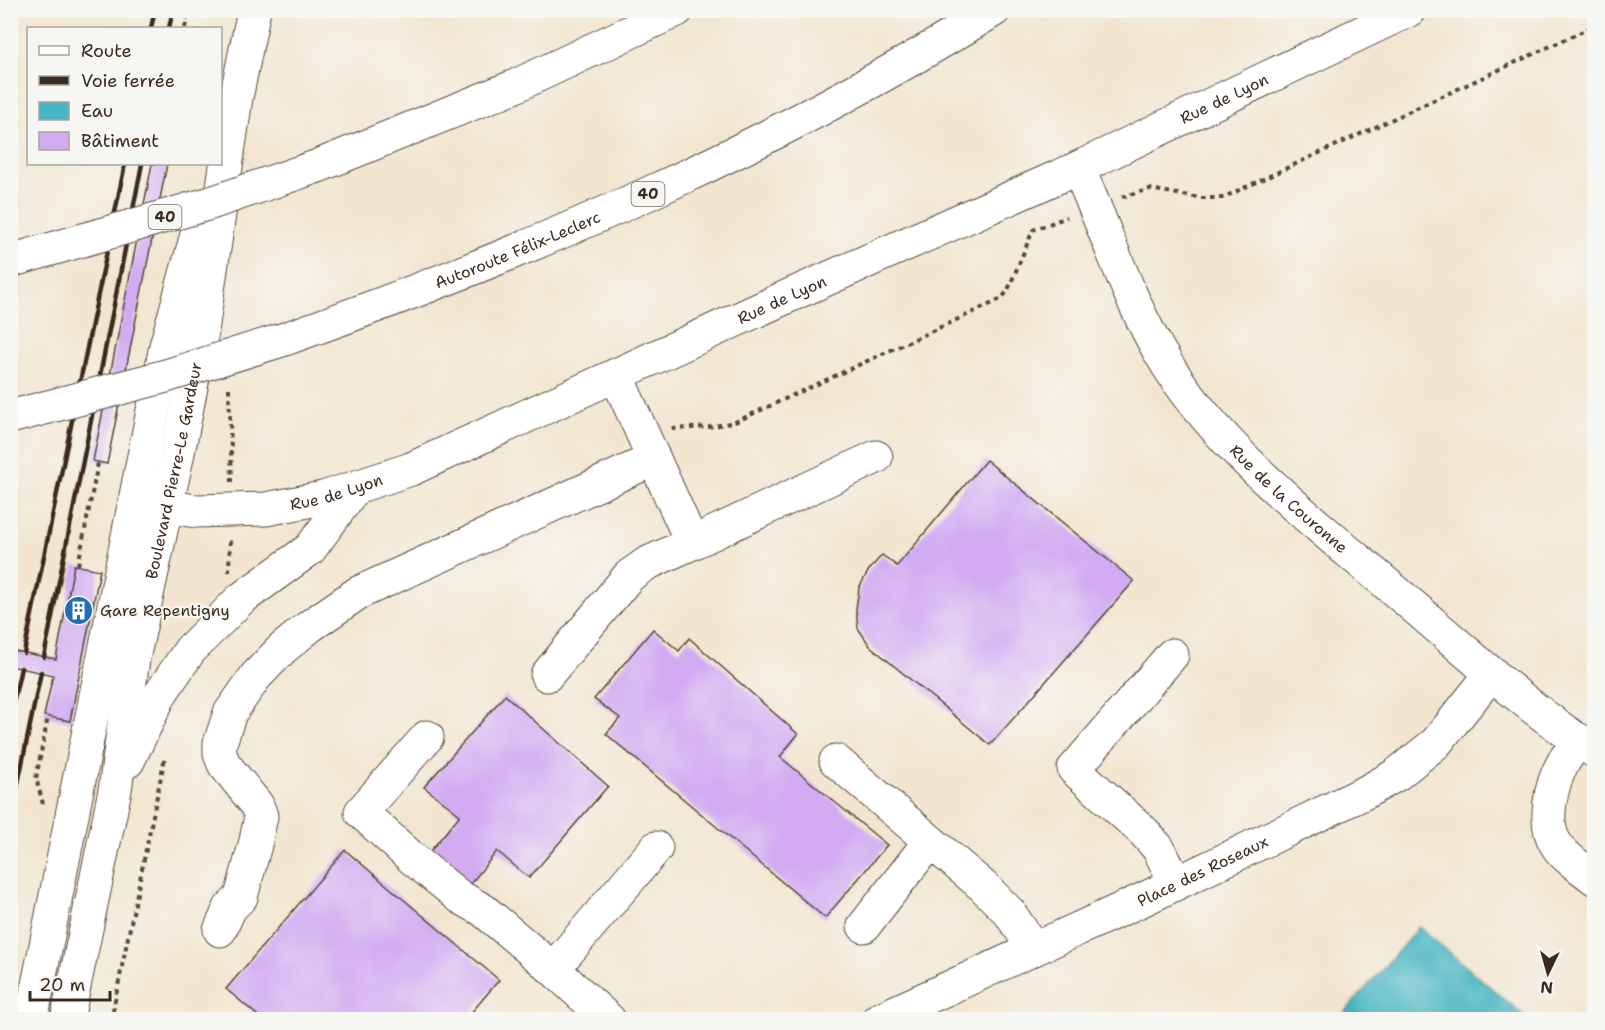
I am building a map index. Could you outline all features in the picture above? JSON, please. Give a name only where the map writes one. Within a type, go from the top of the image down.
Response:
[{"type":"main road","name":"Boulevard Pierre-Le Gardeur","points":[[31,1020],[150,505],[178,453],[202,331],[236,98],[254,10]]},
{"type":"main road","name":"40","points":[[10,261],[211,203],[318,166],[513,87],[676,10]]},
{"type":"main road","name":"Autoroute Félix-Leclerc","points":[[10,417],[166,376],[285,339],[501,258],[665,186],[804,118],[994,10]]},
{"type":"main road","name":"Rue de Lyon","points":[[150,505],[205,511],[266,509],[303,503],[354,489],[438,457],[793,294],[1078,168],[1409,10]]},
{"type":"main road","name":"Boulevard Pierre-Le Gardeur","points":[[222,144],[236,98]]},
{"type":"main road","name":"Boulevard Pierre-Le Gardeur","points":[[67,1020],[115,790],[133,659],[170,327],[217,165]]},
{"type":"main road","name":"Rue de la Couronne","points":[[1078,168],[1144,322],[1168,365],[1197,408],[1239,453],[1318,526],[1492,673],[1587,746]]},
{"type":"main road","points":[[616,375],[660,445],[692,543]]},
{"type":"main road","points":[[220,930],[230,908],[241,897],[261,816],[257,805],[224,764],[220,754],[220,743],[230,713],[256,676],[282,649],[310,626],[358,593],[660,445]]},
{"type":"main road","points":[[547,675],[629,576],[646,564],[876,457]]},
{"type":"main road","points":[[115,790],[161,693],[190,650],[241,599],[310,549],[354,489]]},
{"type":"main road","points":[[1172,656],[1074,769],[1144,832],[1158,848],[1176,883]]},
{"type":"main road","name":"Place des Roseaux","points":[[878,1020],[1176,883],[1366,792],[1396,775],[1436,743],[1492,673]]},
{"type":"main road","points":[[427,737],[361,812],[421,866],[460,897],[483,910],[609,1020]]},
{"type":"main road","points":[[1587,746],[1563,764],[1552,794],[1549,819],[1556,844],[1594,878]]},
{"type":"main road","points":[[836,761],[984,887],[1009,912],[1034,949]]},
{"type":"main road","points":[[864,926],[930,841]]},
{"type":"main road","points":[[553,969],[656,848]]},
{"type":"path","points":[[185,27],[188,10]]},
{"type":"path","points":[[1144,190],[1200,198],[1222,198],[1594,26]]},
{"type":"path","points":[[660,445],[709,427],[735,422],[995,302],[1008,290],[1033,230]]},
{"type":"path","points":[[78,566],[98,463]]},
{"type":"path","points":[[230,538],[228,557],[230,579]]},
{"type":"path","points":[[44,735],[48,717]]},
{"type":"path","points":[[111,1020],[167,751]]},
{"type":"water","points":[[1419,927],[1528,1019],[1339,1019]]},
{"type":"building","points":[[152,165],[167,165],[107,464],[93,461]]},
{"type":"building","points":[[986,460],[1134,581],[990,745],[870,646],[858,628],[856,609],[859,588],[869,570],[882,555],[897,566]]},
{"type":"building","name":"Gare Repentigny","points":[[74,565],[100,570],[70,721],[44,716],[53,675],[10,666],[10,650],[56,659]]},
{"type":"building","points":[[653,629],[679,651],[689,638],[798,734],[780,757],[887,845],[825,918],[606,734],[620,718],[594,699]]},
{"type":"building","points":[[505,695],[608,786],[529,878],[497,851],[468,887],[428,854],[460,815],[424,787]]},
{"type":"building","points":[[345,850],[499,980],[465,1020],[263,1020],[226,989]]},
{"type":"railway","points":[[151,27],[155,10]]},
{"type":"railway","points":[[169,27],[173,10]]},
{"type":"railway","points":[[24,653],[125,165]]},
{"type":"railway","points":[[44,657],[142,165]]},
{"type":"railway","points":[[10,717],[21,668]]},
{"type":"railway","points":[[10,822],[41,672]]},
{"type":"place","name":"Gare Repentigny","points":[[79,610]]}]
